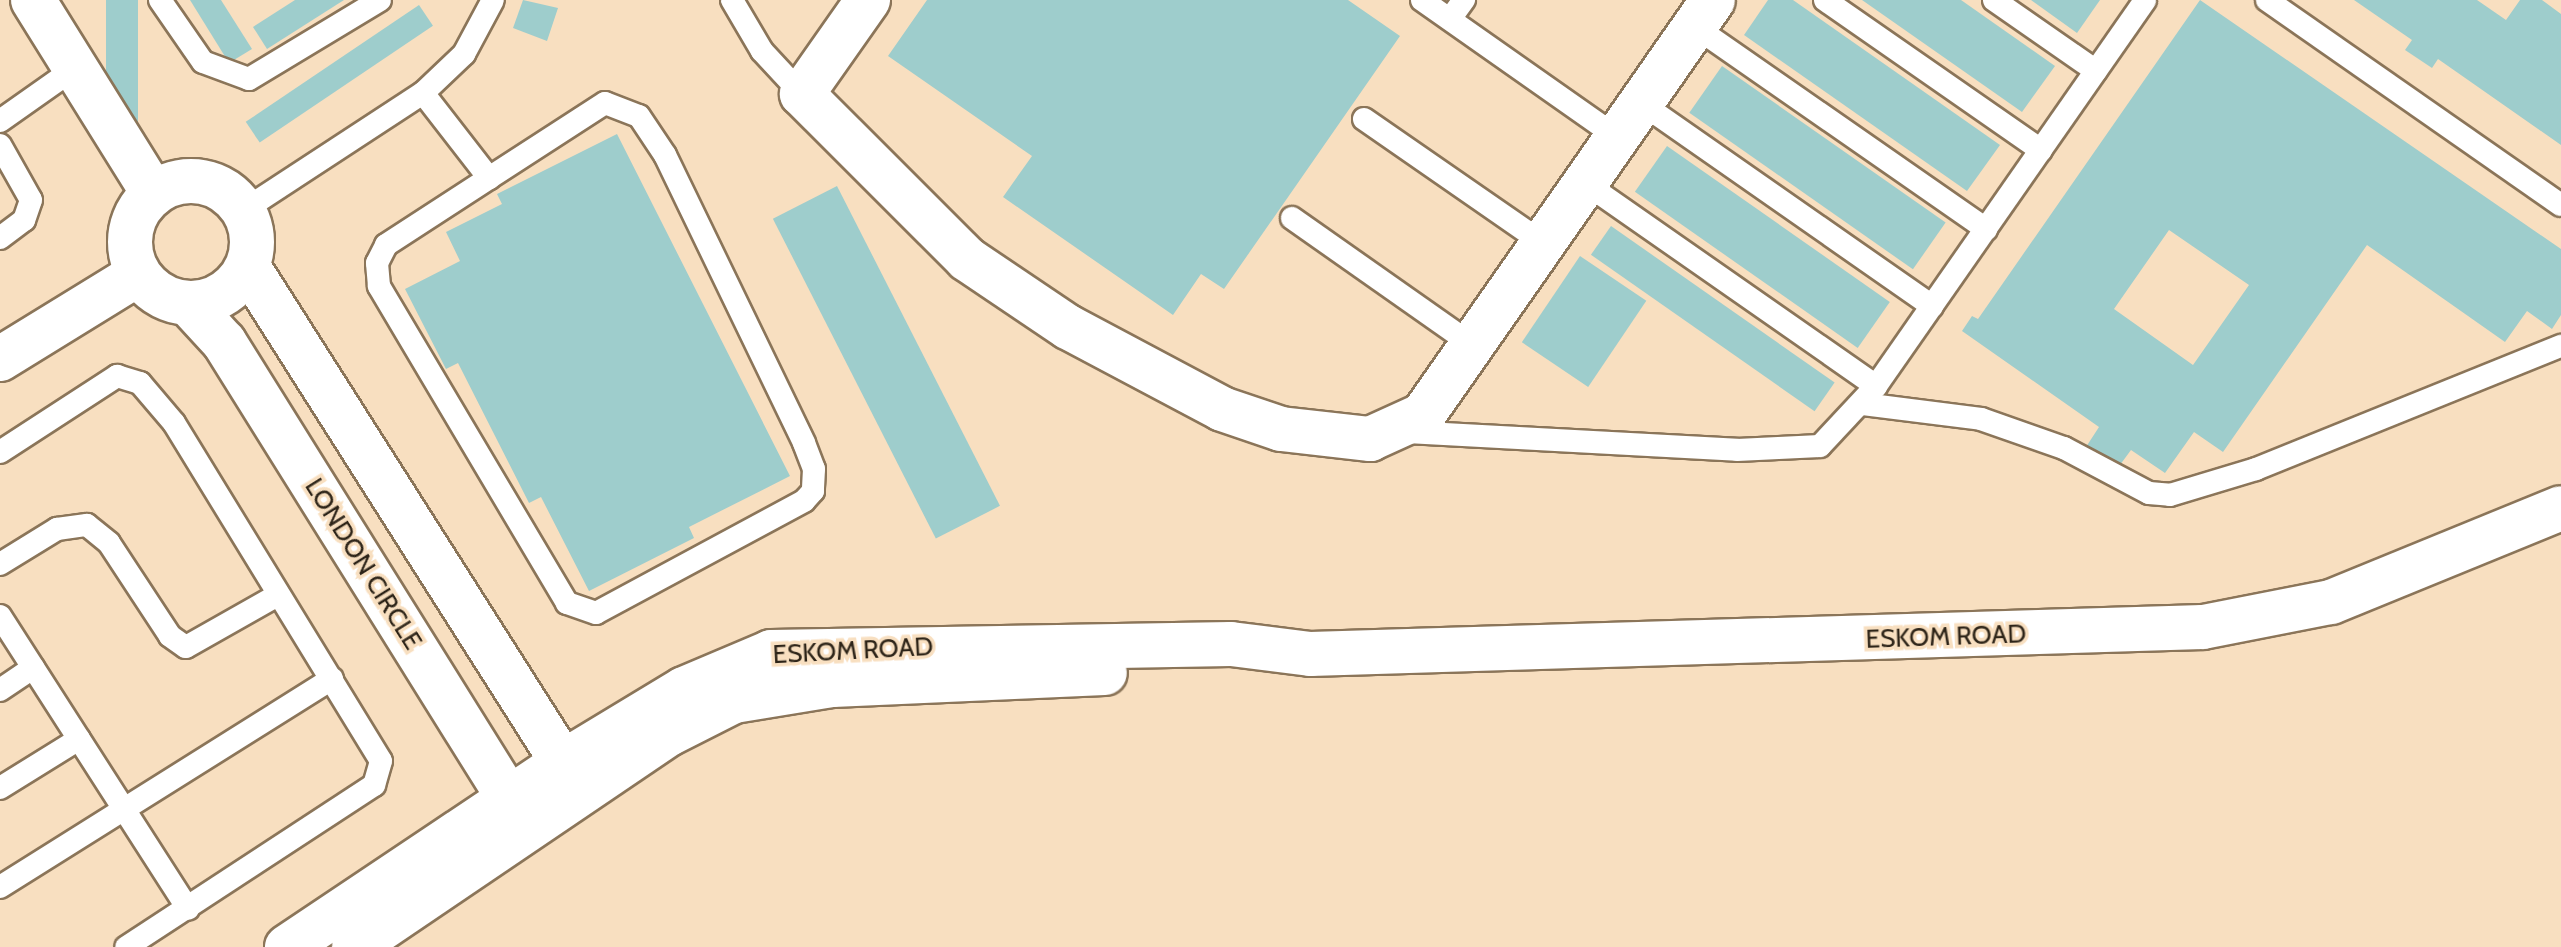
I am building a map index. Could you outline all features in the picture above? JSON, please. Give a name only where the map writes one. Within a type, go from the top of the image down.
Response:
[{"type":"street","points":[[33,0],[153,193]]},
{"type":"street","points":[[868,0],[802,94],[967,259],[1068,327],[1222,409],[1281,429],[1370,439],[1395,432],[1423,415],[1704,13]]},
{"type":"street","points":[[197,181],[219,188],[244,210],[252,235],[248,267],[216,299],[189,304],[167,299],[138,274],[129,238],[153,193],[197,181]]},
{"type":"street","points":[[248,267],[573,777]]},
{"type":"street","points":[[0,359],[138,274]]},
{"type":"street","name":"LONDON CIRCLE","points":[[189,304],[224,342],[519,814]]},
{"type":"street","name":"ESKOM ROAD","points":[[354,947],[519,814],[573,777],[734,701],[781,689],[1224,669],[1310,654],[2203,627],[2331,602],[2561,508]]},
{"type":"street","name":"ESKOM ROAD","points":[[287,947],[519,814]]},
{"type":"lane","points":[[160,0],[203,62],[249,79],[380,0]]},
{"type":"lane","points":[[244,210],[423,93],[464,54],[493,0]]},
{"type":"lane","points":[[732,0],[762,51],[802,94]]},
{"type":"lane","points":[[1422,0],[1629,120],[1932,306]]},
{"type":"lane","points":[[1450,19],[1464,0]]},
{"type":"lane","points":[[1825,0],[2041,150]]},
{"type":"lane","points":[[1994,0],[2096,71]]},
{"type":"lane","points":[[1395,432],[1800,449],[1835,435],[1870,395],[2145,0]]},
{"type":"lane","points":[[2267,0],[2561,205]]},
{"type":"lane","points":[[1704,13],[1986,229]]},
{"type":"lane","points":[[0,121],[75,68]]},
{"type":"lane","points":[[423,93],[489,178]]},
{"type":"lane","points":[[605,103],[639,116],[665,155],[804,443],[814,469],[813,491],[804,501],[596,613],[567,603],[379,286],[377,263],[386,245],[489,178],[605,103]]},
{"type":"lane","points":[[1364,119],[1543,243]]},
{"type":"lane","points":[[0,145],[31,210],[0,238]]},
{"type":"lane","points":[[1585,183],[1870,395],[1981,419],[2064,448],[2149,493],[2170,495],[2256,469],[2561,346]]},
{"type":"lane","points":[[1292,218],[1473,345]]},
{"type":"lane","points":[[0,452],[117,376],[130,377],[174,423],[276,596],[377,747],[382,772],[188,909],[126,947]]},
{"type":"lane","points":[[0,564],[57,529],[87,525],[109,543],[170,636],[186,647],[276,596]]},
{"type":"lane","points":[[0,616],[188,909]]},
{"type":"lane","points":[[0,690],[33,668]]},
{"type":"lane","points":[[0,887],[332,679]]},
{"type":"lane","points":[[0,788],[79,739]]},
{"type":"building","points":[[106,0],[138,0],[138,146],[106,146]]},
{"type":"building","points":[[190,0],[221,0],[252,49],[229,63]]},
{"type":"building","points":[[295,0],[344,0],[267,49],[253,27]]},
{"type":"building","points":[[523,0],[558,8],[547,41],[513,28]]},
{"type":"building","points":[[927,0],[1348,0],[1400,36],[1224,289],[1201,274],[1173,315],[1003,197],[1032,156],[888,56]]},
{"type":"building","points":[[1768,0],[1793,0],[2000,145],[1967,191],[1744,35]]},
{"type":"building","points":[[1862,0],[1961,0],[2055,66],[2022,112]]},
{"type":"building","points":[[2031,0],[2100,0],[2077,33]]},
{"type":"building","points":[[2200,0],[2561,249],[2561,315],[2552,329],[2527,311],[2505,342],[2367,245],[2223,452],[2194,432],[2165,473],[2131,450],[2117,469],[2086,447],[2099,427],[1962,331],[1972,316],[1978,319]],"holes":[[[2169,230],[2249,285],[2193,365],[2114,309]]]},
{"type":"building","points":[[2354,0],[2477,0],[2506,20],[2520,0],[2542,0],[2561,14],[2561,145],[2438,59],[2432,68],[2405,50],[2412,40]]},
{"type":"building","points":[[419,5],[433,26],[260,143],[246,122]]},
{"type":"building","points":[[1722,66],[1946,223],[1913,269],[1689,113]]},
{"type":"building","points":[[617,134],[790,476],[689,527],[694,538],[589,591],[541,497],[529,503],[458,363],[446,369],[405,289],[460,261],[446,232],[502,204],[497,194]]},
{"type":"building","points":[[1667,146],[1890,302],[1858,348],[1635,192]]},
{"type":"building","points":[[837,186],[1000,506],[936,539],[773,219]]},
{"type":"building","points":[[1611,226],[1835,383],[1815,411],[1591,255]]},
{"type":"building","points":[[1580,256],[1646,301],[1588,387],[1522,342]]}]
